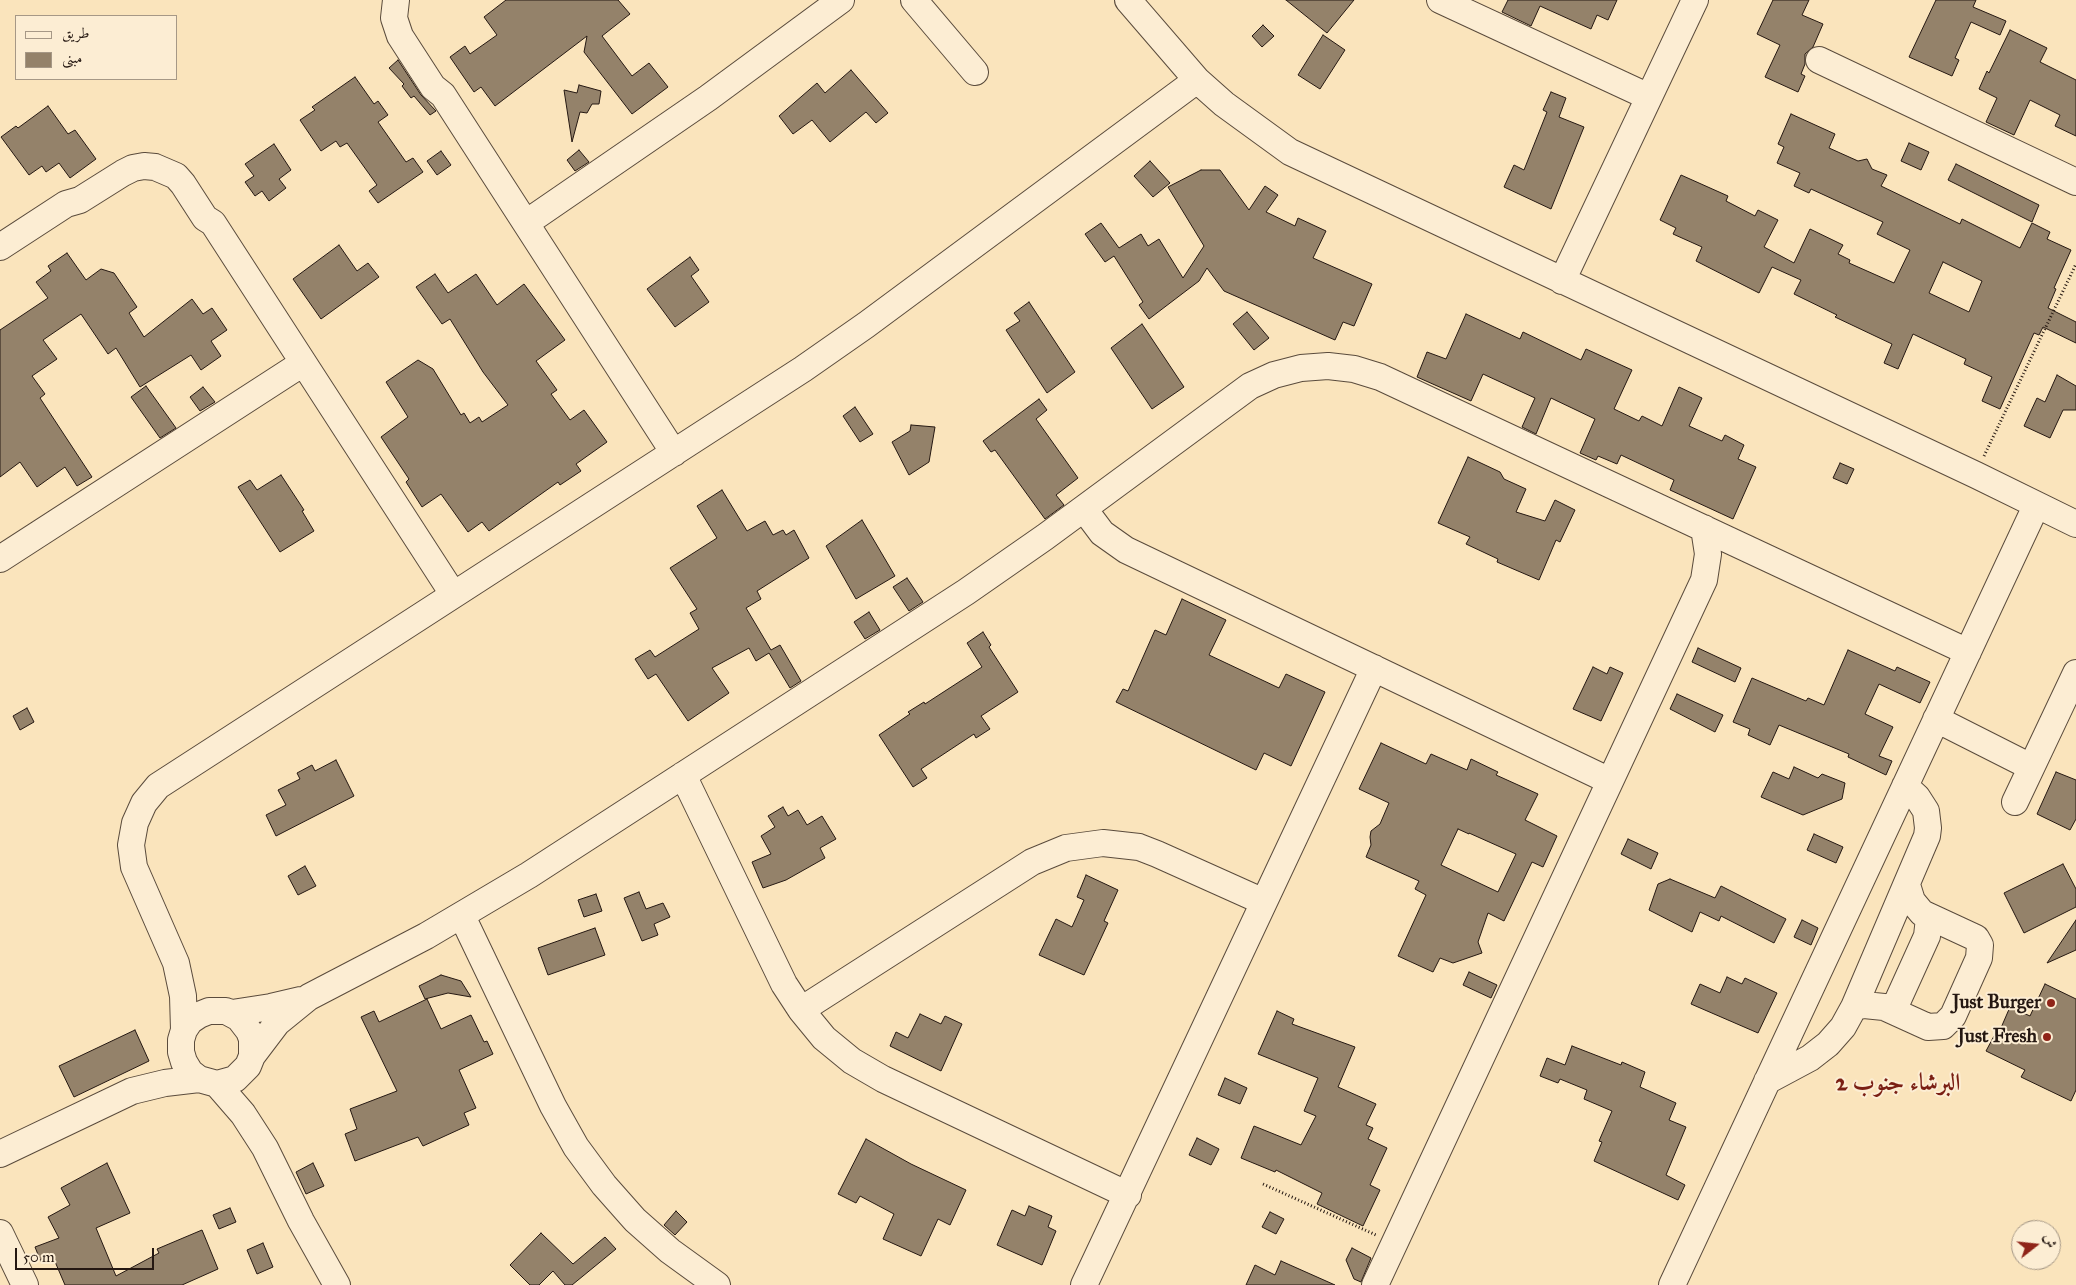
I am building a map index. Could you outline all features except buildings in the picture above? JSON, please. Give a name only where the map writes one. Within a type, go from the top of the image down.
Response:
[{"type":"street","points":[[396,0],[394,18],[400,36],[433,87],[443,95],[674,453]]},
{"type":"street","points":[[414,0],[410,17],[412,38],[440,82],[443,95]]},
{"type":"street","points":[[526,223],[708,98],[841,0]]},
{"type":"street","points":[[914,0],[975,72]]},
{"type":"street","points":[[1128,0],[1197,80],[1224,104],[1290,152],[1976,475],[2076,524]]},
{"type":"street","points":[[1440,0],[1648,97]]},
{"type":"street","points":[[1562,281],[1695,0]]},
{"type":"street","points":[[1819,60],[2076,182]]},
{"type":"street","points":[[337,1285],[301,1221],[265,1148],[243,1114],[208,1081],[190,1072],[184,1062],[181,1052],[183,1035],[182,988],[170,947],[134,868],[132,846],[135,823],[144,803],[158,786],[176,773],[803,369],[866,325],[1197,80]]},
{"type":"street","points":[[0,247],[66,204],[76,192],[132,155],[142,151],[154,150],[175,158],[184,167],[209,208],[213,223],[453,594]]},
{"type":"street","points":[[0,559],[303,363]]},
{"type":"street","points":[[0,1154],[132,1091],[165,1082],[234,1079],[250,1061],[277,1023],[309,997],[462,916],[683,776],[966,592],[1084,509],[1250,386],[1283,372],[1301,368],[1328,366],[1354,368],[1380,376],[1968,652]]},
{"type":"street","points":[[1672,1285],[2036,506]]},
{"type":"street","points":[[1084,509],[1102,533],[1126,550],[1610,781]]},
{"type":"street","points":[[1375,1285],[1704,580],[1708,554],[1704,528]]},
{"type":"street","points":[[1704,580],[1721,561],[1743,546]]},
{"type":"street","points":[[1084,1285],[1128,1195],[1374,668]]},
{"type":"street","points":[[2015,802],[2076,673]]},
{"type":"street","points":[[1936,719],[2031,767]]},
{"type":"street","points":[[683,776],[784,984],[800,1010],[824,1038],[852,1061],[883,1079],[1128,1195]]},
{"type":"street","points":[[1768,1081],[1810,1058],[1828,1044],[1843,1027],[1854,1007],[1925,844],[1928,820],[1922,804],[1905,786]]},
{"type":"street","points":[[800,1010],[1032,862],[1066,848],[1103,843],[1140,848],[1264,902]]},
{"type":"street","points":[[1854,1007],[1874,1005],[1893,1011],[1928,1027],[1943,1026],[1953,1016],[1979,958],[1980,945],[1976,938],[1929,918],[1912,901],[1907,885]]},
{"type":"street","points":[[462,916],[553,1106],[576,1147],[604,1185],[635,1220],[670,1251],[717,1285]]},
{"type":"street","points":[[1893,1011],[1927,936],[1929,918]]},
{"type":"street","points":[[170,947],[193,980],[226,1012],[245,1024],[250,1031],[252,1039],[250,1061],[253,1108],[265,1148]]},
{"type":"street","points":[[132,1091],[158,1067],[183,1035],[190,1021],[199,1015],[209,1011],[226,1012],[271,1008],[309,997]]},
{"type":"street","points":[[0,1232],[25,1285]]},
{"type":"path","points":[[1976,475],[2076,264]]},
{"type":"path","points":[[1263,1184],[1394,1244]]},
{"type":"place","name":"Just Burger","points":[[2051,1003]]},
{"type":"place","name":"Just Fresh","points":[[2047,1037]]},
{"type":"district","name":"البرشاء جنوب 2","points":[[1898,1084]]}]
